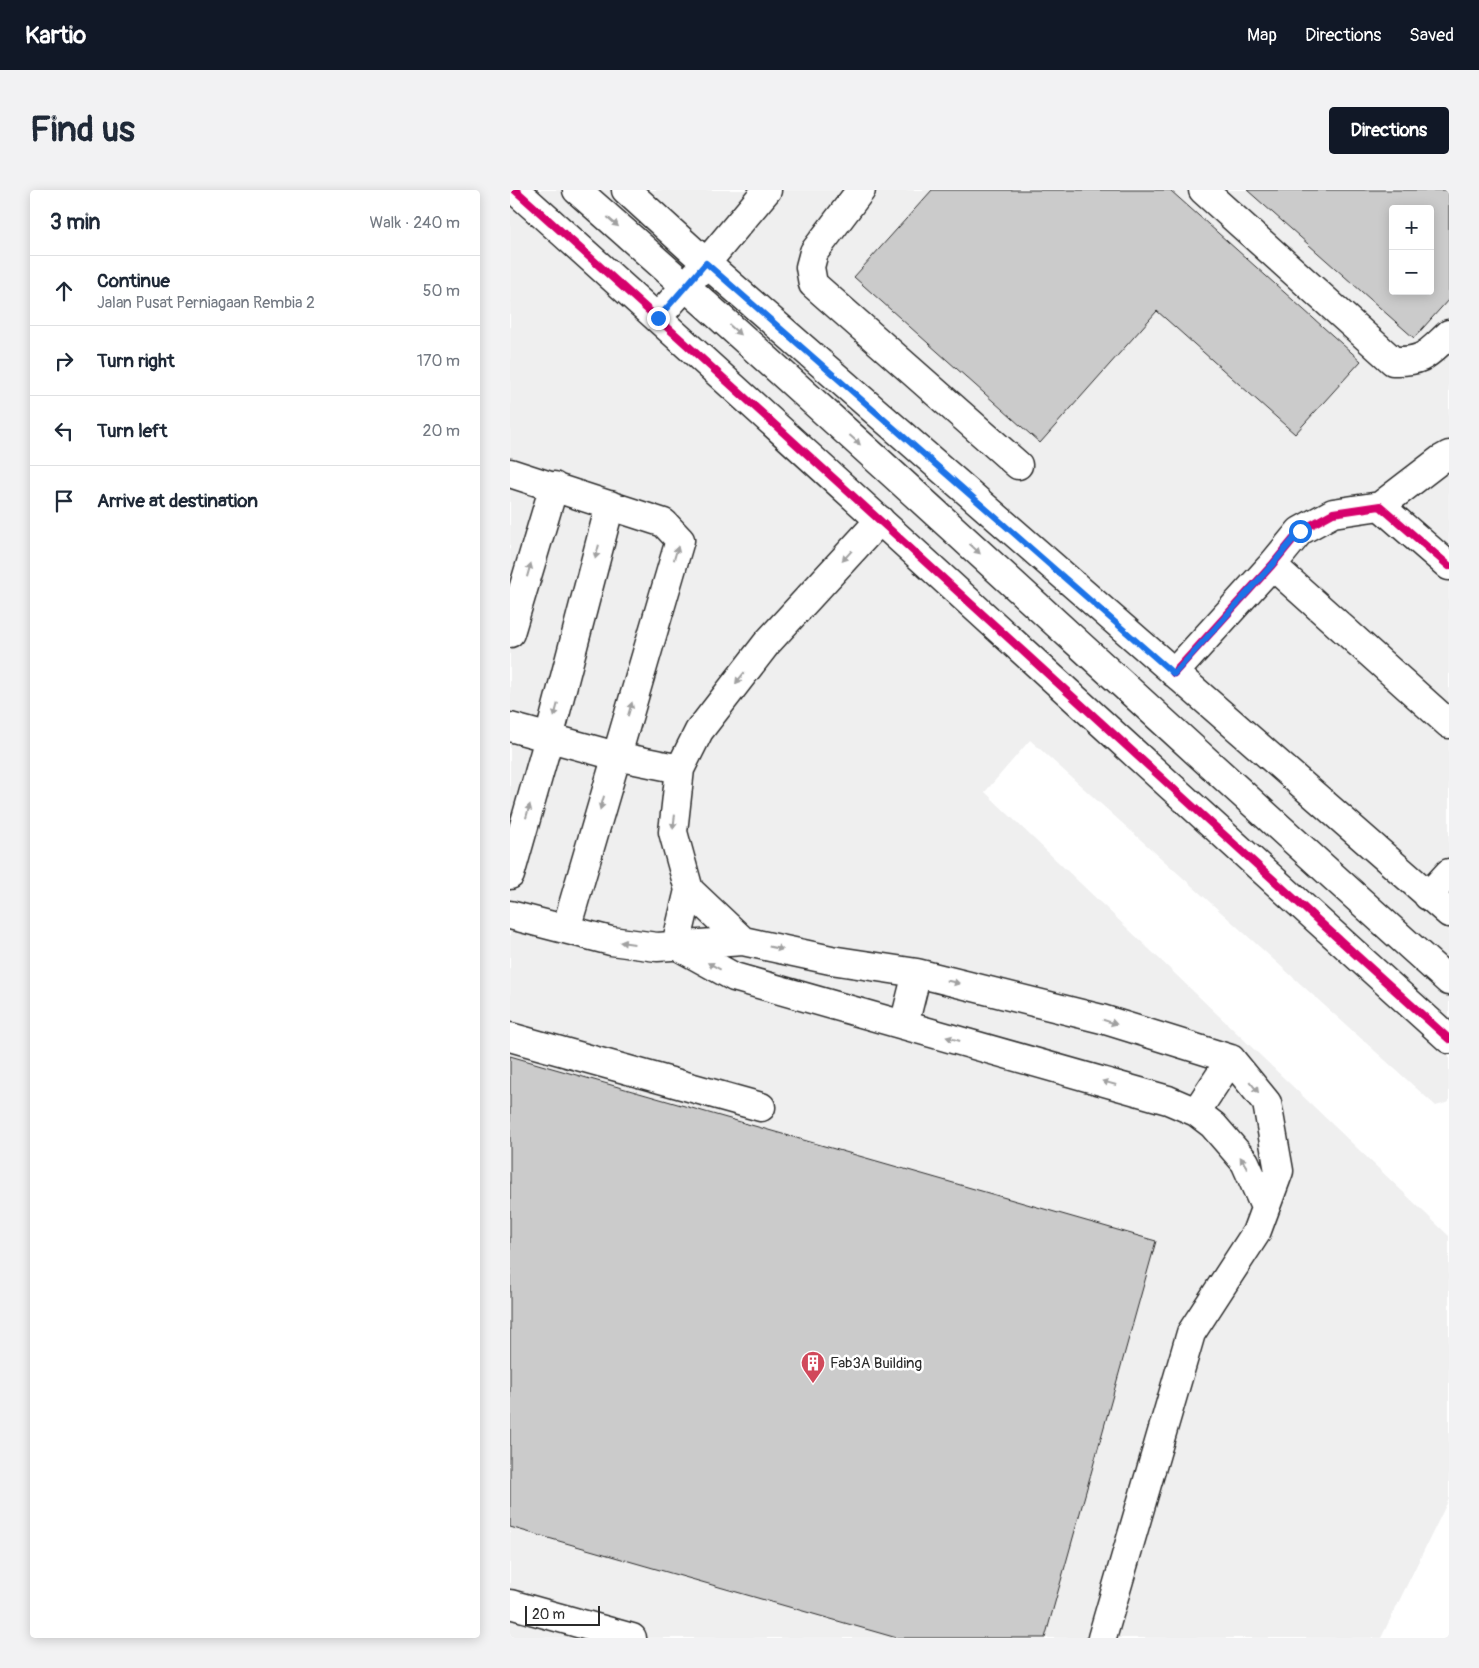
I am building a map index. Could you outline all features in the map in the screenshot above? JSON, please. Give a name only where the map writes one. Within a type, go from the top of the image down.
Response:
[{"type":"street","points":[[515,190],[1449,1039]]},
{"type":"street","points":[[577,190],[686,286],[1264,815],[1449,981]]},
{"type":"street","points":[[626,190],[706,263],[1449,913]]},
{"type":"street","points":[[658,318],[767,190]]},
{"type":"street","points":[[861,190],[814,252],[810,267],[813,284],[1018,465]]},
{"type":"street","points":[[1203,190],[1393,361],[1411,362],[1425,357],[1449,334]]},
{"type":"street","points":[[1174,674],[1300,531],[1333,513],[1380,506],[1449,455]]},
{"type":"street","points":[[510,473],[664,523],[680,540],[566,929]]},
{"type":"street","points":[[510,633],[554,486]]},
{"type":"street","points":[[510,875],[549,738],[610,505]]},
{"type":"street","points":[[1380,506],[1449,566]]},
{"type":"street","points":[[676,945],[689,890],[673,832],[680,769],[699,731],[767,643],[880,520]]},
{"type":"street","points":[[1272,565],[1449,724]]},
{"type":"street","points":[[510,727],[616,756],[680,769]]},
{"type":"street","points":[[1428,896],[1449,873]]},
{"type":"street","points":[[689,890],[743,941]]},
{"type":"street","points":[[510,915],[611,941],[657,947],[743,941],[831,960],[917,973],[1102,1019],[1231,1059],[1267,1102],[1279,1171],[1256,1233],[1191,1334],[1102,1638]]},
{"type":"street","points":[[676,945],[734,977],[1168,1100],[1196,1112],[1213,1125],[1245,1162],[1265,1207]]},
{"type":"street","points":[[904,1025],[917,973]]},
{"type":"street","points":[[510,1036],[761,1107]]},
{"type":"street","points":[[1196,1112],[1231,1059]]},
{"type":"street","points":[[510,1604],[632,1638]]},
{"type":"shaded area","points":[[510,190],[1449,190],[1449,1102],[1436,1106],[1030,740],[985,792],[1449,1236],[1449,1499],[1381,1638],[510,1638]]},
{"type":"building","points":[[932,190],[1170,190],[1361,361],[1295,434],[1157,311],[1040,443],[854,277]]},
{"type":"building","points":[[1247,190],[1449,190],[1449,299],[1414,338]]},
{"type":"building","name":"Fab3A Building","points":[[510,1056],[1156,1241],[1045,1638],[897,1638],[510,1527]]},
{"type":"cycle path","points":[[515,190],[1449,1039]]},
{"type":"cycle path","points":[[1174,673],[1272,565],[1300,531],[1333,513],[1380,506],[1449,566]]},
{"type":"place","name":"Fab3A Building","points":[[813,1384]]},
{"type":"route","points":[[658,318],[706,263],[1174,674],[1300,531]]}]
